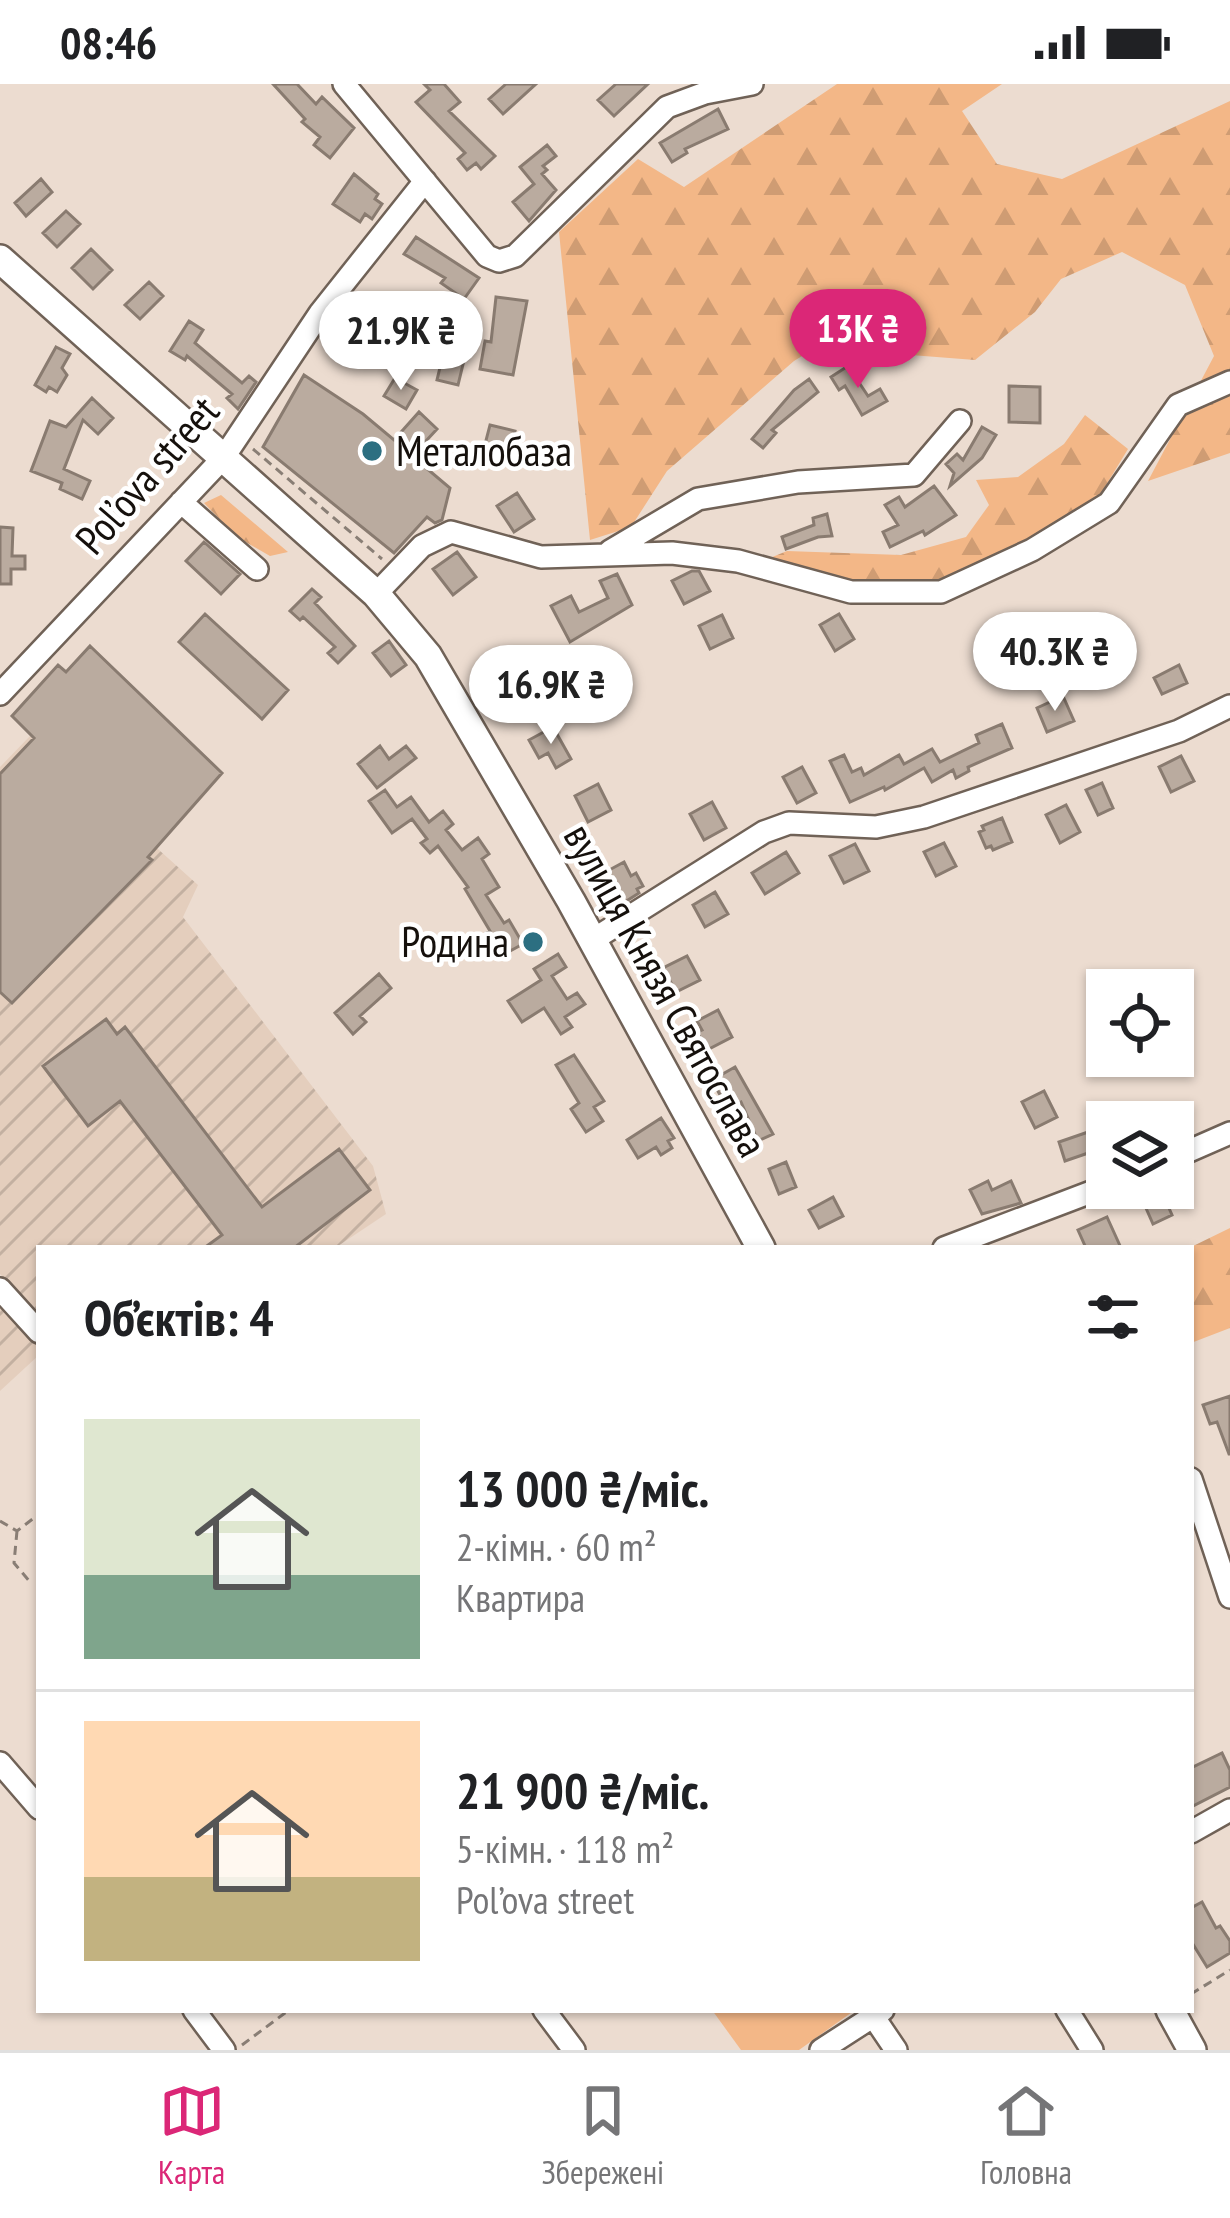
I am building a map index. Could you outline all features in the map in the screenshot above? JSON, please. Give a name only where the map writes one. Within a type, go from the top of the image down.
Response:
[{"type":"main road","name":"вулиця Князя Святослава","points":[[0,259],[230,446],[376,594],[428,656],[759,1245]]},
{"type":"main road","points":[[1172,2013],[1192,2050]]},
{"type":"street","points":[[344,84],[487,256],[500,261],[515,256],[667,107],[752,84]]},
{"type":"street","name":"Pol’ova street","points":[[0,694],[230,446],[320,314],[425,181]]},
{"type":"street","points":[[376,594],[422,546],[451,532],[541,557],[672,553],[738,561],[851,592],[940,592],[1032,550],[1109,503],[1178,405],[1230,382]]},
{"type":"street","points":[[604,555],[698,499],[798,482],[914,475],[960,421]]},
{"type":"street","points":[[181,502],[257,569]]},
{"type":"street","points":[[591,941],[764,832],[789,823],[876,827],[924,817],[1179,731],[1230,706]]},
{"type":"street","points":[[1194,1149],[1230,1133]]},
{"type":"street","points":[[952,1245],[1086,1194]]},
{"type":"street","points":[[0,1289],[36,1329]]},
{"type":"street","points":[[1194,1488],[1230,1598]]},
{"type":"street","points":[[0,1763],[36,1805]]},
{"type":"street","points":[[1194,1830],[1230,1810]]},
{"type":"street","points":[[196,2013],[224,2050]]},
{"type":"street","points":[[546,2013],[574,2050]]},
{"type":"street","points":[[820,2050],[878,2013],[896,2050]]},
{"type":"street","points":[[1069,2013],[1092,2050]]},
{"type":"path","points":[[230,446],[398,572]]},
{"type":"path","points":[[31,1583],[14,1562],[17,1532],[36,1516]]},
{"type":"path","points":[[0,1521],[17,1532]]},
{"type":"path","points":[[1194,1992],[1230,1970]]},
{"type":"path","points":[[236,2050],[285,2013]]},
{"type":"shaded area","points":[[31,735],[198,885],[183,917],[373,1166],[386,1214],[340,1245],[36,1245],[36,1311],[0,1274],[0,767]]},
{"type":"shaded area","points":[[0,1304],[36,1344],[36,1358],[0,1391]]},
{"type":"green space","points":[[837,84],[1002,84],[962,111],[997,164],[1062,179],[1230,101],[1230,453],[1148,481],[1214,356],[1185,285],[1122,252],[1061,279],[1035,312],[975,360],[898,354],[860,320],[794,361],[667,471],[631,527],[590,540],[559,232],[638,159],[684,187]]},
{"type":"green space","points":[[1085,415],[1128,449],[1097,500],[1031,539],[937,580],[850,580],[765,560],[787,551],[901,555],[966,537],[989,505],[976,480],[1018,477],[1064,444]]},
{"type":"green space","points":[[221,495],[288,552],[270,556],[237,537],[204,503]]},
{"type":"green space","points":[[1230,1228],[1230,1328],[1194,1342],[1194,1246]]},
{"type":"green space","points":[[714,2013],[851,2013],[799,2050],[741,2050]]},
{"type":"building","points":[[273,84],[297,84],[316,104],[322,97],[354,128],[330,158],[314,145],[320,137]]},
{"type":"building","points":[[424,84],[444,84],[460,102],[449,111],[495,156],[481,169],[476,163],[467,170],[458,159],[465,153],[416,102],[430,90]]},
{"type":"building","points":[[506,84],[536,84],[503,114],[489,99]]},
{"type":"building","points":[[616,84],[648,84],[614,116],[598,100]]},
{"type":"building","points":[[718,109],[728,129],[685,149],[687,153],[672,162],[660,143]]},
{"type":"building","points":[[547,145],[556,156],[543,166],[547,170],[542,174],[556,190],[529,221],[513,202],[534,184],[520,167]]},
{"type":"building","points":[[354,174],[378,194],[375,199],[382,204],[372,219],[365,214],[360,222],[333,204]]},
{"type":"building","points":[[41,179],[52,192],[26,216],[15,203]]},
{"type":"building","points":[[66,211],[80,224],[57,247],[43,233]]},
{"type":"building","points":[[416,237],[479,278],[464,299],[441,283],[445,278],[404,254]]},
{"type":"building","points":[[91,249],[112,270],[93,289],[72,268]]},
{"type":"building","points":[[149,282],[163,296],[140,319],[125,305]]},
{"type":"building","points":[[496,297],[527,301],[513,375],[480,369],[485,341],[491,342]]},
{"type":"building","points":[[189,321],[203,330],[195,343],[242,383],[249,376],[256,382],[238,409],[227,398],[232,394],[187,356],[185,360],[170,351]]},
{"type":"building","points":[[56,347],[70,354],[62,368],[67,375],[57,392],[49,387],[46,392],[35,385]]},
{"type":"building","points":[[444,351],[465,356],[458,385],[437,380]]},
{"type":"building","points":[[848,366],[868,396],[880,389],[887,401],[862,415],[845,386],[839,390],[831,377]]},
{"type":"building","points":[[304,375],[394,440],[419,412],[437,429],[412,456],[450,488],[442,520],[435,523],[427,517],[394,553],[263,447]]},
{"type":"building","points":[[395,378],[417,390],[406,409],[384,396]]},
{"type":"building","points":[[809,379],[818,392],[772,430],[776,433],[763,448],[752,439]]},
{"type":"building","points":[[1009,386],[1040,387],[1040,423],[1009,422]]},
{"type":"building","points":[[92,398],[113,418],[98,434],[83,420],[64,469],[90,481],[82,499],[60,489],[62,483],[31,471],[50,421],[66,427]]},
{"type":"building","points":[[490,425],[515,431],[507,462],[482,456]]},
{"type":"building","points":[[982,427],[996,435],[982,458],[950,486],[954,473],[946,464],[957,454],[963,460]]},
{"type":"building","points":[[934,486],[956,515],[925,535],[923,531],[890,547],[883,532],[898,525],[885,505],[899,497],[905,507]]},
{"type":"building","points":[[517,493],[534,519],[514,532],[497,506]]},
{"type":"building","points":[[827,514],[832,536],[786,549],[782,537],[814,525],[813,518]]},
{"type":"building","points":[[0,527],[13,528],[12,556],[25,556],[25,569],[11,569],[11,584],[0,584]]},
{"type":"building","points":[[204,542],[240,574],[221,594],[186,561]]},
{"type":"building","points":[[457,552],[476,577],[453,595],[433,569]]},
{"type":"building","points":[[699,571],[710,591],[684,604],[672,581]]},
{"type":"building","points":[[617,574],[632,605],[570,642],[551,606],[571,596],[579,612],[608,598],[600,581]]},
{"type":"building","points":[[312,589],[321,597],[315,603],[355,646],[338,663],[328,653],[335,647],[290,611]]},
{"type":"building","points":[[205,614],[288,690],[262,719],[179,642]]},
{"type":"building","points":[[839,614],[854,639],[835,651],[820,625]]},
{"type":"building","points":[[722,615],[733,638],[710,649],[699,626]]},
{"type":"building","points":[[389,641],[406,665],[391,676],[373,653]]},
{"type":"building","points":[[90,646],[222,773],[148,857],[152,860],[12,1003],[0,992],[0,774],[34,738],[12,716],[58,665],[66,672]]},
{"type":"building","points":[[1179,665],[1187,683],[1162,694],[1154,678]]},
{"type":"building","points":[[1063,696],[1074,721],[1047,732],[1037,708]]},
{"type":"building","points":[[1002,724],[1012,748],[968,767],[969,771],[956,778],[953,770],[932,782],[924,768],[885,790],[850,802],[830,761],[844,755],[852,772],[861,768],[864,775],[899,755],[904,764],[932,749],[940,762],[979,743],[976,735]]},
{"type":"building","points":[[553,727],[571,759],[556,768],[548,753],[539,758],[529,740]]},
{"type":"building","points":[[380,746],[389,759],[406,746],[416,758],[377,788],[358,764]]},
{"type":"building","points":[[1181,756],[1194,781],[1171,792],[1159,767]]},
{"type":"building","points":[[802,767],[816,793],[797,803],[783,777]]},
{"type":"building","points":[[1102,783],[1113,808],[1098,815],[1086,790]]},
{"type":"building","points":[[598,784],[611,810],[588,822],[575,796]]},
{"type":"building","points":[[385,790],[397,807],[411,797],[429,822],[443,811],[453,824],[446,830],[462,850],[478,838],[489,854],[482,859],[499,887],[486,895],[523,944],[510,951],[504,941],[490,950],[481,936],[490,931],[468,887],[438,846],[430,853],[421,843],[427,839],[412,819],[392,833],[369,801]]},
{"type":"building","points":[[712,802],[726,828],[704,840],[690,814]]},
{"type":"building","points":[[1066,805],[1080,832],[1060,843],[1046,815]]},
{"type":"building","points":[[1002,818],[1012,842],[986,848],[979,832],[982,826]]},
{"type":"building","points":[[944,843],[956,866],[936,876],[924,852]]},
{"type":"building","points":[[855,844],[869,871],[844,883],[830,856]]},
{"type":"building","points":[[786,852],[799,873],[765,894],[752,873]]},
{"type":"building","points":[[624,862],[643,886],[617,907],[600,875]]},
{"type":"building","points":[[715,892],[728,914],[705,927],[693,905]]},
{"type":"building","points":[[558,954],[566,967],[552,976],[567,999],[577,993],[585,1004],[565,1017],[572,1027],[561,1034],[544,1008],[522,1022],[508,1001],[541,980],[534,969]]},
{"type":"building","points":[[687,956],[700,980],[676,992],[663,968]]},
{"type":"building","points":[[379,974],[391,988],[360,1016],[366,1022],[353,1034],[335,1013]]},
{"type":"building","points":[[718,1010],[732,1037],[707,1050],[697,1021]]},
{"type":"building","points":[[106,1019],[117,1034],[125,1027],[262,1207],[339,1149],[370,1190],[298,1245],[208,1245],[222,1235],[120,1101],[88,1126],[43,1066]]},
{"type":"building","points":[[574,1055],[604,1101],[594,1107],[603,1121],[586,1132],[571,1109],[579,1103],[556,1065]]},
{"type":"building","points":[[735,1067],[773,1134],[758,1141],[741,1102],[735,1105],[727,1091],[720,1095],[712,1080]]},
{"type":"building","points":[[1044,1091],[1057,1117],[1035,1128],[1022,1102]]},
{"type":"building","points":[[661,1118],[674,1138],[668,1141],[672,1148],[661,1155],[656,1147],[638,1158],[627,1140]]},
{"type":"building","points":[[1086,1133],[1086,1154],[1065,1161],[1059,1142]]},
{"type":"building","points":[[786,1162],[796,1187],[779,1194],[769,1169]]},
{"type":"building","points":[[988,1181],[992,1190],[1011,1181],[1021,1203],[982,1214],[970,1190]]},
{"type":"building","points":[[833,1197],[843,1216],[819,1228],[809,1210]]},
{"type":"building","points":[[1146,1209],[1169,1209],[1172,1215],[1153,1224]]},
{"type":"building","points":[[1107,1217],[1120,1245],[1085,1245],[1078,1230]]},
{"type":"building","points":[[1230,1396],[1229,1454],[1217,1422],[1210,1424],[1203,1405]]},
{"type":"building","points":[[1222,1753],[1230,1770],[1230,1787],[1194,1805],[1194,1767]]},
{"type":"building","points":[[1202,1902],[1216,1928],[1220,1926],[1230,1941],[1230,1953],[1207,1967],[1194,1946],[1194,1906]]},
{"type":"place","name":"Металобаза","points":[[372,451]]},
{"type":"place","name":"Родина","points":[[533,942]]}]
